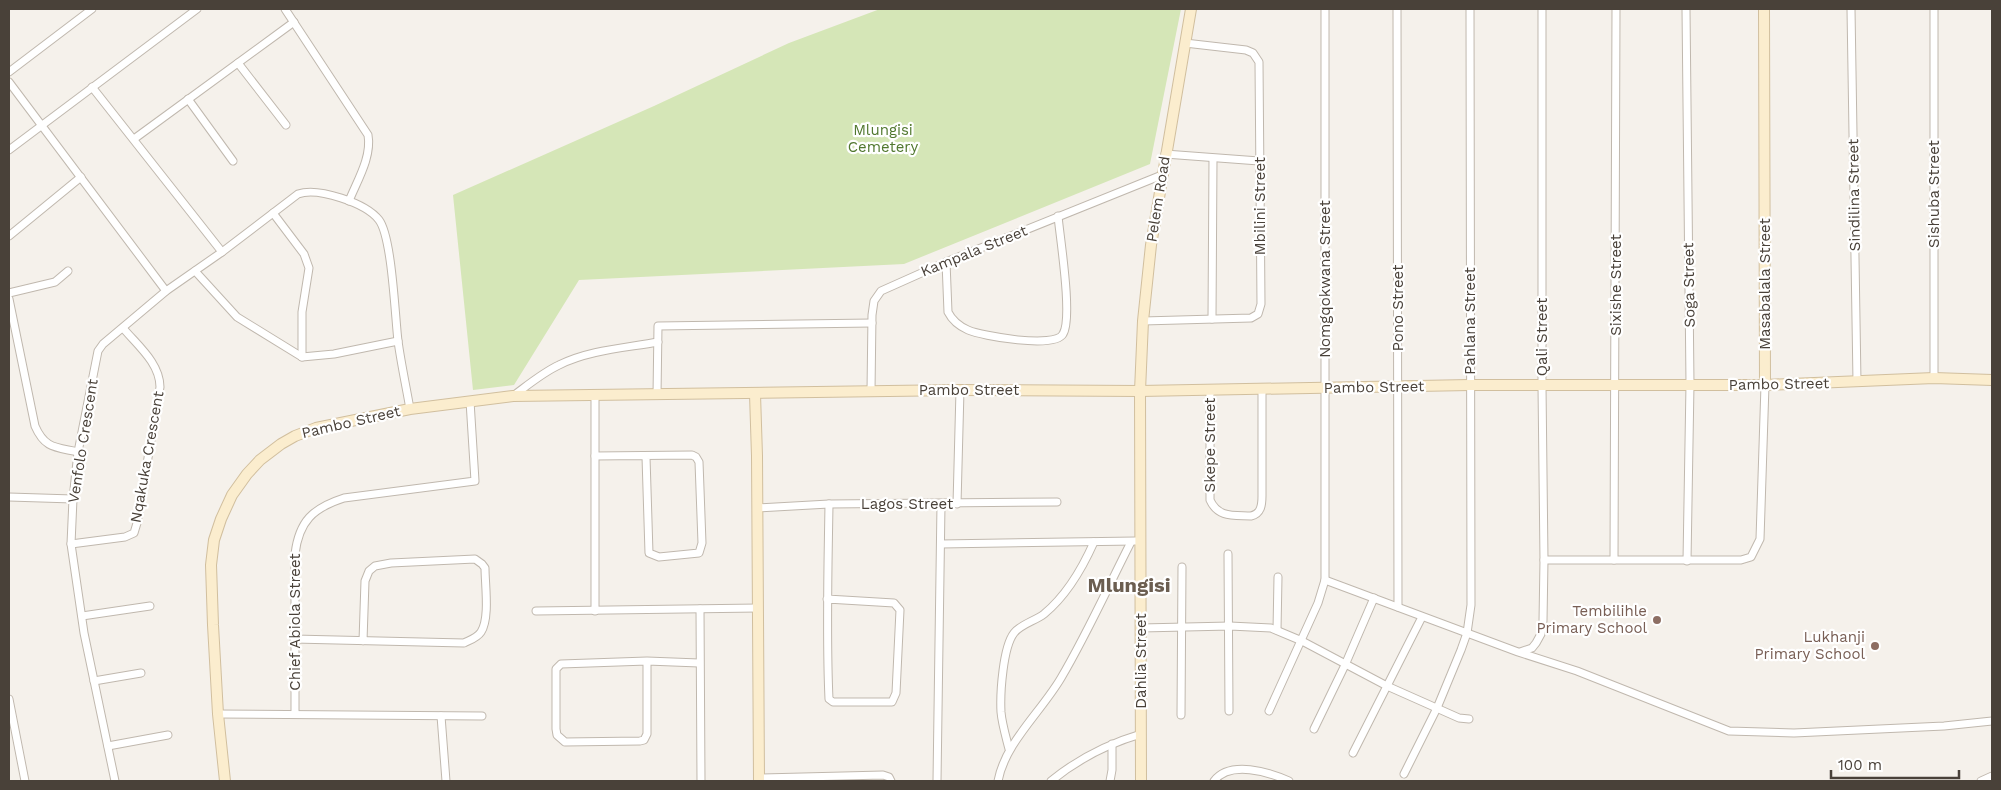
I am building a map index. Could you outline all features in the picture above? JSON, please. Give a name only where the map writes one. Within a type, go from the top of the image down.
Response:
[{"type":"street","points":[[9,72],[92,9]]},
{"type":"street","points":[[9,150],[197,9]]},
{"type":"street","points":[[285,9],[368,136],[369,147],[367,156],[349,201]]},
{"type":"street","name":"Pelem Road","points":[[1140,391],[1151,246],[1191,9]]},
{"type":"street","name":"Nomgqokwana Street","points":[[1269,711],[1321,597],[1325,580],[1324,9]]},
{"type":"street","name":"Pono Street","points":[[1397,9],[1398,607]]},
{"type":"street","name":"Pahlana Street","points":[[1404,774],[1437,708],[1467,632],[1471,605],[1470,9]]},
{"type":"street","name":"Qali Street","points":[[1518,652],[1532,648],[1541,634],[1544,560],[1542,9]]},
{"type":"street","name":"Sixishe Street","points":[[1614,560],[1616,9]]},
{"type":"street","name":"Soga Street","points":[[1686,9],[1690,384],[1687,561]]},
{"type":"street","name":"Masabalala Street","points":[[1687,561],[1741,560],[1751,557],[1760,539],[1765,385],[1764,9]]},
{"type":"street","name":"Sindilina Street","points":[[1851,9],[1857,382]]},
{"type":"street","name":"Sishuba Street","points":[[1934,9],[1934,378]]},
{"type":"street","points":[[134,139],[294,22]]},
{"type":"street","name":"Mbilini Street","points":[[1144,321],[1251,318],[1255,317],[1259,309],[1259,65],[1257,57],[1246,50],[1185,43]]},
{"type":"street","points":[[238,63],[286,125]]},
{"type":"street","points":[[9,82],[166,290]]},
{"type":"street","points":[[92,87],[222,252]]},
{"type":"street","points":[[188,100],[233,160]]},
{"type":"street","points":[[1166,154],[1259,162]]},
{"type":"street","points":[[1212,319],[1213,159]]},
{"type":"street","name":"Kampala Street","points":[[871,391],[874,301],[881,291],[946,262],[1162,175]]},
{"type":"street","points":[[9,236],[81,177]]},
{"type":"street","name":"Venfolo Crescent","points":[[116,781],[94,680],[71,544],[78,452],[98,351],[103,344],[166,290],[222,252],[273,213],[304,192],[320,192],[349,201],[374,215],[379,220],[388,250],[398,341],[410,409]]},
{"type":"street","points":[[273,213],[304,254],[309,268],[302,312],[302,357]]},
{"type":"street","points":[[946,262],[947,309],[952,318],[963,327],[987,334],[1033,341],[1044,342],[1059,338],[1064,332],[1066,325],[1066,289],[1058,216]]},
{"type":"street","points":[[9,293],[54,282],[68,271]]},
{"type":"street","points":[[195,271],[237,317],[302,357],[334,354],[398,341]]},
{"type":"street","points":[[9,299],[35,426],[40,438],[49,445],[78,452]]},
{"type":"street","points":[[657,395],[658,326],[872,323]]},
{"type":"street","name":"Nqakuka Crescent","points":[[71,544],[126,537],[134,532],[137,523],[160,378],[157,368],[123,328]]},
{"type":"street","points":[[513,396],[536,378],[564,362],[598,352],[658,342]]},
{"type":"street","name":"Pambo Street","points":[[226,781],[218,714],[211,565],[214,540],[220,519],[239,484],[260,460],[295,436],[316,428],[410,409],[513,396],[960,390],[1325,389],[1470,385],[1765,385],[1934,378],[1992,380]]},
{"type":"street","name":"Skepe Street","points":[[1210,390],[1210,500],[1213,508],[1223,515],[1251,516],[1260,510],[1262,496],[1262,389]]},
{"type":"street","points":[[957,504],[960,390]]},
{"type":"street","name":"Dahlia Street","points":[[1140,391],[1136,541],[1141,628],[1141,781]]},
{"type":"street","points":[[755,394],[758,780],[879,775],[889,777],[891,781]]},
{"type":"street","points":[[595,395],[595,611]]},
{"type":"street","name":"Chief Abiola Street","points":[[295,714],[295,554],[298,535],[306,520],[327,504],[344,498],[475,481],[470,401]]},
{"type":"street","points":[[595,456],[646,457],[692,455],[698,459],[702,543],[699,553],[659,557],[649,553],[646,457]]},
{"type":"street","points":[[9,497],[73,499]]},
{"type":"street","name":"Lagos Street","points":[[757,508],[829,504],[1057,502]]},
{"type":"street","points":[[828,599],[894,603],[898,606],[900,610],[896,693],[892,702],[833,702],[828,700],[828,599],[829,504]]},
{"type":"street","points":[[937,781],[941,504]]},
{"type":"street","points":[[941,544],[1136,541]]},
{"type":"street","points":[[998,781],[1000,770],[1009,749],[1060,680],[1136,541]]},
{"type":"street","points":[[1009,749],[1001,707],[1005,665],[1011,639],[1017,630],[1039,618],[1056,602],[1083,564],[1094,542]]},
{"type":"street","points":[[1228,554],[1230,626],[1229,711]]},
{"type":"street","points":[[294,639],[363,641],[464,643],[472,640],[479,634],[484,623],[484,568],[482,564],[475,559],[391,563],[375,566],[369,572],[365,581],[363,641]]},
{"type":"street","points":[[1544,560],[1687,561]]},
{"type":"street","points":[[1181,715],[1182,567]]},
{"type":"street","points":[[1276,630],[1278,577]]},
{"type":"street","points":[[1325,580],[1518,652],[1577,671],[1729,731],[1813,732],[1944,726],[1992,721]]},
{"type":"street","points":[[1314,729],[1345,665],[1374,598]]},
{"type":"street","points":[[82,616],[150,606]]},
{"type":"street","points":[[536,611],[758,608]]},
{"type":"street","points":[[700,609],[701,781]]},
{"type":"street","points":[[1353,753],[1422,617]]},
{"type":"street","points":[[1141,628],[1230,626],[1264,627],[1276,630],[1302,641],[1387,686],[1459,718],[1469,719]]},
{"type":"street","points":[[647,661],[647,734],[644,740],[565,742],[561,739],[556,729],[556,669],[561,664],[647,661],[700,663]]},
{"type":"street","points":[[94,680],[142,673]]},
{"type":"street","points":[[9,700],[25,781]]},
{"type":"street","points":[[218,714],[482,716]]},
{"type":"street","points":[[442,716],[446,781]]},
{"type":"street","points":[[1051,781],[1076,762],[1112,744],[1141,734]]},
{"type":"street","points":[[108,746],[168,735]]},
{"type":"street","points":[[1110,781],[1112,744]]},
{"type":"street","points":[[1214,781],[1224,774],[1248,770],[1262,771],[1289,781]]},
{"type":"street","points":[[1981,781],[1992,776]]},
{"type":"green space","name":"Mlungisi Cemetery","points":[[880,9],[1181,9],[1150,164],[904,264],[579,280],[514,385],[473,390],[453,195],[654,106],[789,43]]},
{"type":"place","name":"Tembilihle Primary School","points":[[1657,620]]},
{"type":"place","name":"Lukhanji Primary School","points":[[1875,646]]},
{"type":"district","name":"Mlungisi","points":[[1129,585]]}]
